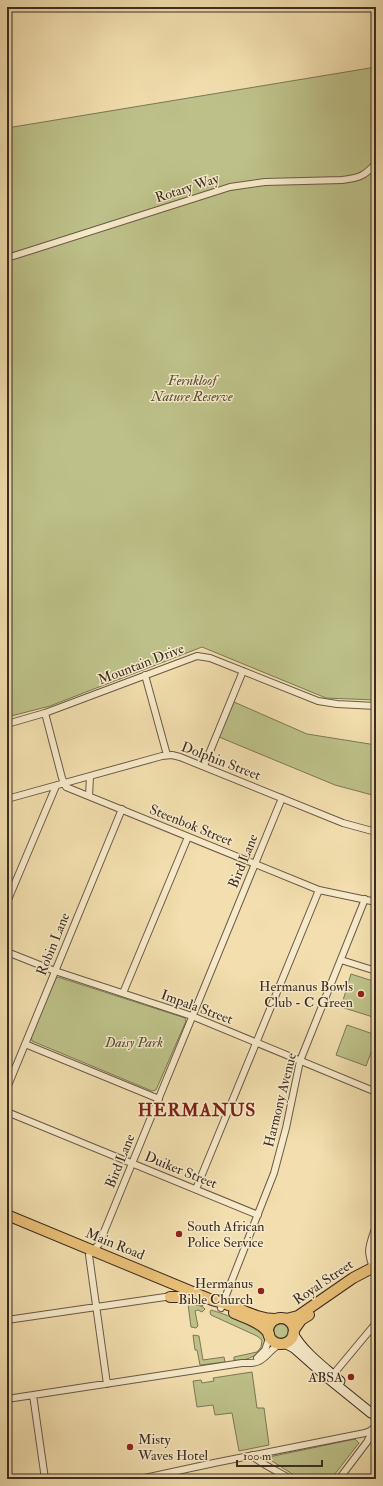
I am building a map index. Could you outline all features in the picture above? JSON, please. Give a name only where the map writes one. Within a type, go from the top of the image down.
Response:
[{"type":"main road","name":"Main Road","points":[[7,1215],[223,1305],[259,1325],[266,1330],[277,1343],[284,1343],[294,1348],[331,1377],[371,1413],[376,1413]]},
{"type":"main road","name":"Royal Street","points":[[282,1319],[298,1316],[353,1278],[375,1270]]},
{"type":"main road","name":"Royal Street","points":[[294,1332],[301,1320],[375,1270]]},
{"type":"main road","points":[[170,1297],[192,1297],[223,1305]]},
{"type":"main road","name":"Main Road","points":[[223,1305],[263,1318],[282,1319],[292,1325],[300,1343],[331,1377]]},
{"type":"main road","points":[[269,1335],[270,1325],[282,1319]]},
{"type":"main road","points":[[284,1343],[290,1339],[294,1332]]},
{"type":"street","name":"Rotary Way","points":[[7,258],[230,187],[265,182],[353,179],[363,175],[376,163]]},
{"type":"street","name":"Mountain Drive","points":[[7,724],[45,713],[190,658],[201,656],[210,658],[318,701],[337,704],[376,706]]},
{"type":"street","points":[[204,766],[243,671]]},
{"type":"street","points":[[145,675],[167,755]]},
{"type":"street","points":[[45,713],[62,778],[65,784]]},
{"type":"street","name":"Dolphin Street","points":[[7,799],[167,755],[180,757],[204,766],[343,823],[376,832]]},
{"type":"street","points":[[89,796],[90,777]]},
{"type":"street","name":"Steenbok Street","points":[[65,784],[66,787],[319,890],[376,902]]},
{"type":"street","points":[[7,902],[56,786]]},
{"type":"street","name":"Bird Lane","points":[[107,1384],[89,1255],[99,1244],[282,798]]},
{"type":"street","name":"Robin Lane","points":[[7,1088],[122,809]]},
{"type":"street","points":[[122,993],[188,837]]},
{"type":"street","points":[[196,1189],[319,890]]},
{"type":"street","name":"Harmony Avenue","points":[[223,1305],[274,1173],[284,1138],[300,1061],[365,900]]},
{"type":"street","name":"Impala Street","points":[[7,952],[55,971],[192,1016],[376,1092]]},
{"type":"street","points":[[340,960],[376,971]]},
{"type":"street","points":[[25,1044],[159,1099]]},
{"type":"street","name":"Duiker Street","points":[[7,1112],[258,1215]]},
{"type":"street","points":[[375,1270],[368,1250],[376,1226]]},
{"type":"street","points":[[7,1320],[170,1297],[175,1293],[177,1285]]},
{"type":"street","points":[[331,1377],[376,1323]]},
{"type":"street","points":[[245,1363],[263,1354],[267,1347],[269,1335]]},
{"type":"street","points":[[7,1399],[252,1363],[259,1361],[275,1347],[284,1343]]},
{"type":"street","points":[[33,1395],[45,1479]]},
{"type":"street","points":[[140,1479],[368,1432],[376,1426]]},
{"type":"street","points":[[338,1479],[367,1442],[376,1426]]},
{"type":"street","points":[[252,1455],[255,1460],[290,1479]]},
{"type":"green space","name":"Fernkloof Nature Reserve","points":[[376,67],[376,700],[326,698],[202,647],[50,706],[7,717],[7,128]]},
{"type":"green space","points":[[234,702],[307,734],[376,745],[376,796],[335,785],[219,737]]},
{"type":"green space","name":"Hermanus Bowls Club - C Green","points":[[351,974],[376,982],[376,1008],[373,1017],[341,1007]]},
{"type":"green space","name":"Daisy Park","points":[[58,977],[185,1018],[186,1021],[156,1090],[152,1091],[32,1041],[31,1036],[56,978]]},
{"type":"green space","points":[[347,1025],[376,1035],[376,1039],[366,1066],[336,1055]]},
{"type":"green space","points":[[189,1302],[205,1309],[202,1312],[198,1310],[195,1311],[198,1326],[196,1328],[191,1327]]},
{"type":"green space","points":[[211,1310],[249,1325],[262,1334],[265,1339],[262,1349],[254,1356],[244,1360],[234,1360],[234,1357],[257,1352],[261,1347],[262,1340],[257,1336],[211,1315]]},
{"type":"green space","points":[[278,1324],[284,1324],[288,1328],[288,1334],[284,1338],[278,1338],[274,1334],[274,1328]]},
{"type":"green space","points":[[193,1335],[199,1336],[203,1360],[224,1357],[225,1362],[200,1365],[197,1350],[195,1350]]},
{"type":"green space","points":[[252,1372],[257,1408],[264,1408],[269,1445],[239,1451],[232,1413],[215,1415],[213,1405],[197,1407],[193,1381],[201,1380],[202,1383],[214,1381],[213,1378]]},
{"type":"green space","points":[[355,1439],[359,1443],[331,1479],[300,1479],[269,1459],[269,1457]]},
{"type":"place","name":"Hermanus Bowls Club - C Green","points":[[361,994]]},
{"type":"place","name":"South African Police Service","points":[[179,1234]]},
{"type":"place","name":"Hermanus Bible Church","points":[[261,1291]]},
{"type":"place","name":"ABSA","points":[[351,1377]]},
{"type":"place","name":"Misty Waves Hotel","points":[[130,1447]]},
{"type":"district","name":"HERMANUS","points":[[197,1110]]}]
